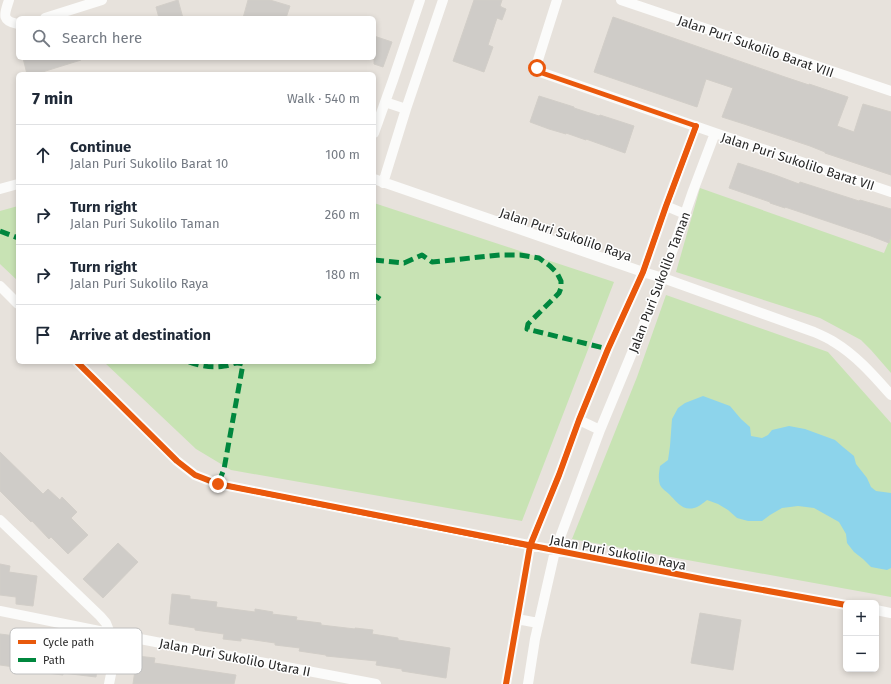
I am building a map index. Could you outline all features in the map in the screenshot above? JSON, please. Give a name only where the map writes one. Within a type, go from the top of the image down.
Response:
[{"type":"street","points":[[9,0],[5,12],[6,20],[10,23],[16,24]]},
{"type":"street","points":[[51,16],[102,0]]},
{"type":"street","points":[[376,127],[420,0]]},
{"type":"street","points":[[379,181],[406,109],[443,0]]},
{"type":"street","name":"Jalan Puri Sukolilo Barat VII","points":[[557,0],[538,60],[537,68],[540,72],[705,130],[891,192]]},
{"type":"street","name":"Jalan Puri Sukolilo Barat VIII","points":[[621,0],[891,91]]},
{"type":"street","points":[[385,102],[406,109]]},
{"type":"street","name":"Jalan Puri Sukolilo Taman","points":[[506,684],[530,546],[608,349],[643,272],[666,206],[705,130]]},
{"type":"street","name":"Jalan Puri Sukolilo Taman","points":[[528,684],[534,639],[555,551],[600,430],[663,278],[685,214],[705,130]]},
{"type":"street","name":"Jalan Puri Sukolilo Raya","points":[[379,181],[663,278],[814,332],[833,341],[848,351],[861,362],[891,396]]},
{"type":"street","points":[[0,189],[16,185]]},
{"type":"street","points":[[666,206],[685,214]]},
{"type":"street","points":[[0,286],[16,302]]},
{"type":"street","name":"Jalan Puri Sukolilo Raya","points":[[79,364],[177,462],[195,475],[218,484],[555,551],[843,604]]},
{"type":"street","points":[[579,420],[600,430]]},
{"type":"street","points":[[0,520],[100,616],[110,628]]},
{"type":"street","name":"Jalan Puri Sukolilo Utara II","points":[[0,611],[85,628]]},
{"type":"street","points":[[879,611],[891,613]]},
{"type":"street","points":[[517,619],[538,624]]},
{"type":"street","name":"Jalan Puri Sukolilo Utara II","points":[[142,639],[376,684]]},
{"type":"street","points":[[109,684],[110,674]]},
{"type":"green space","points":[[700,188],[884,253],[891,236],[891,373],[861,340],[820,318],[676,272]]},
{"type":"green space","points":[[376,204],[614,282],[522,521],[231,470],[196,449],[106,364],[376,364]]},
{"type":"green space","points":[[16,207],[16,279],[0,264],[0,211]]},
{"type":"green space","points":[[666,295],[828,352],[891,423],[891,597],[572,539],[637,377]]},
{"type":"water","points":[[703,396],[730,406],[750,427],[751,436],[762,438],[768,435],[772,430],[789,426],[805,429],[835,440],[854,456],[856,464],[867,478],[871,487],[876,491],[891,493],[891,568],[887,570],[871,567],[854,552],[847,543],[846,534],[839,522],[814,508],[798,506],[782,508],[762,521],[748,521],[737,518],[718,504],[707,500],[698,507],[690,509],[683,507],[677,502],[660,485],[660,466],[668,460],[672,419],[678,408],[685,403]]},
{"type":"building","points":[[178,0],[182,16],[158,16],[156,7]]},
{"type":"building","points":[[248,0],[270,0],[290,6],[287,16],[244,16]]},
{"type":"building","points":[[474,0],[502,0],[500,6],[506,9],[502,20],[497,18],[488,45],[493,47],[484,72],[453,61]]},
{"type":"building","points":[[613,17],[785,77],[848,97],[837,126],[854,132],[863,104],[891,112],[891,175],[722,117],[733,88],[706,79],[697,107],[594,72]]},
{"type":"building","points":[[376,37],[392,42],[383,67],[374,64],[374,60],[376,60]]},
{"type":"building","points":[[24,60],[81,60],[42,72],[26,72]]},
{"type":"building","points":[[539,96],[634,126],[625,153],[586,139],[530,122]]},
{"type":"building","points":[[738,163],[799,184],[800,182],[859,201],[860,200],[891,209],[891,236],[889,243],[729,188]]},
{"type":"building","points":[[0,452],[43,494],[48,489],[60,500],[62,497],[77,512],[71,518],[88,535],[68,554],[51,537],[49,539],[0,491]]},
{"type":"building","points":[[118,543],[138,562],[103,598],[83,579]]},
{"type":"building","points":[[0,564],[10,566],[9,572],[37,576],[33,606],[16,604],[16,597],[0,595]]},
{"type":"building","points":[[172,594],[190,596],[190,599],[217,602],[216,607],[255,612],[255,609],[273,612],[272,614],[297,617],[296,620],[321,623],[321,625],[373,630],[372,634],[398,638],[398,640],[450,648],[446,678],[376,665],[377,661],[326,656],[299,651],[300,648],[275,645],[275,643],[241,638],[241,641],[223,639],[224,634],[195,630],[195,628],[169,624]]},
{"type":"building","points":[[700,613],[741,620],[733,670],[691,663]]},
{"type":"building","points":[[0,634],[10,635],[10,666],[0,665]]},
{"type":"building","points":[[142,657],[155,658],[154,663],[236,675],[234,684],[133,684],[134,674],[142,674]]},
{"type":"building","points":[[71,674],[96,674],[96,677]]},
{"type":"marked path","points":[[0,231],[16,237]]},
{"type":"marked path","points":[[376,260],[404,263],[422,255],[432,262],[500,255],[520,255],[539,258],[557,273],[561,281],[561,288],[559,293],[528,324],[527,329],[608,349]]},
{"type":"marked path","points":[[376,296],[380,299]]},
{"type":"marked path","points":[[196,364],[211,367],[220,367],[232,364]]},
{"type":"marked path","points":[[218,484],[224,469],[243,364]]},
{"type":"cycle path","points":[[506,684],[530,546],[608,349],[643,272],[696,126]]},
{"type":"cycle path","points":[[79,364],[177,461],[195,475],[218,484],[707,580],[843,604]]},
{"type":"route","points":[[218,484],[530,546],[608,349],[643,272],[696,126],[542,73],[537,68]]}]
